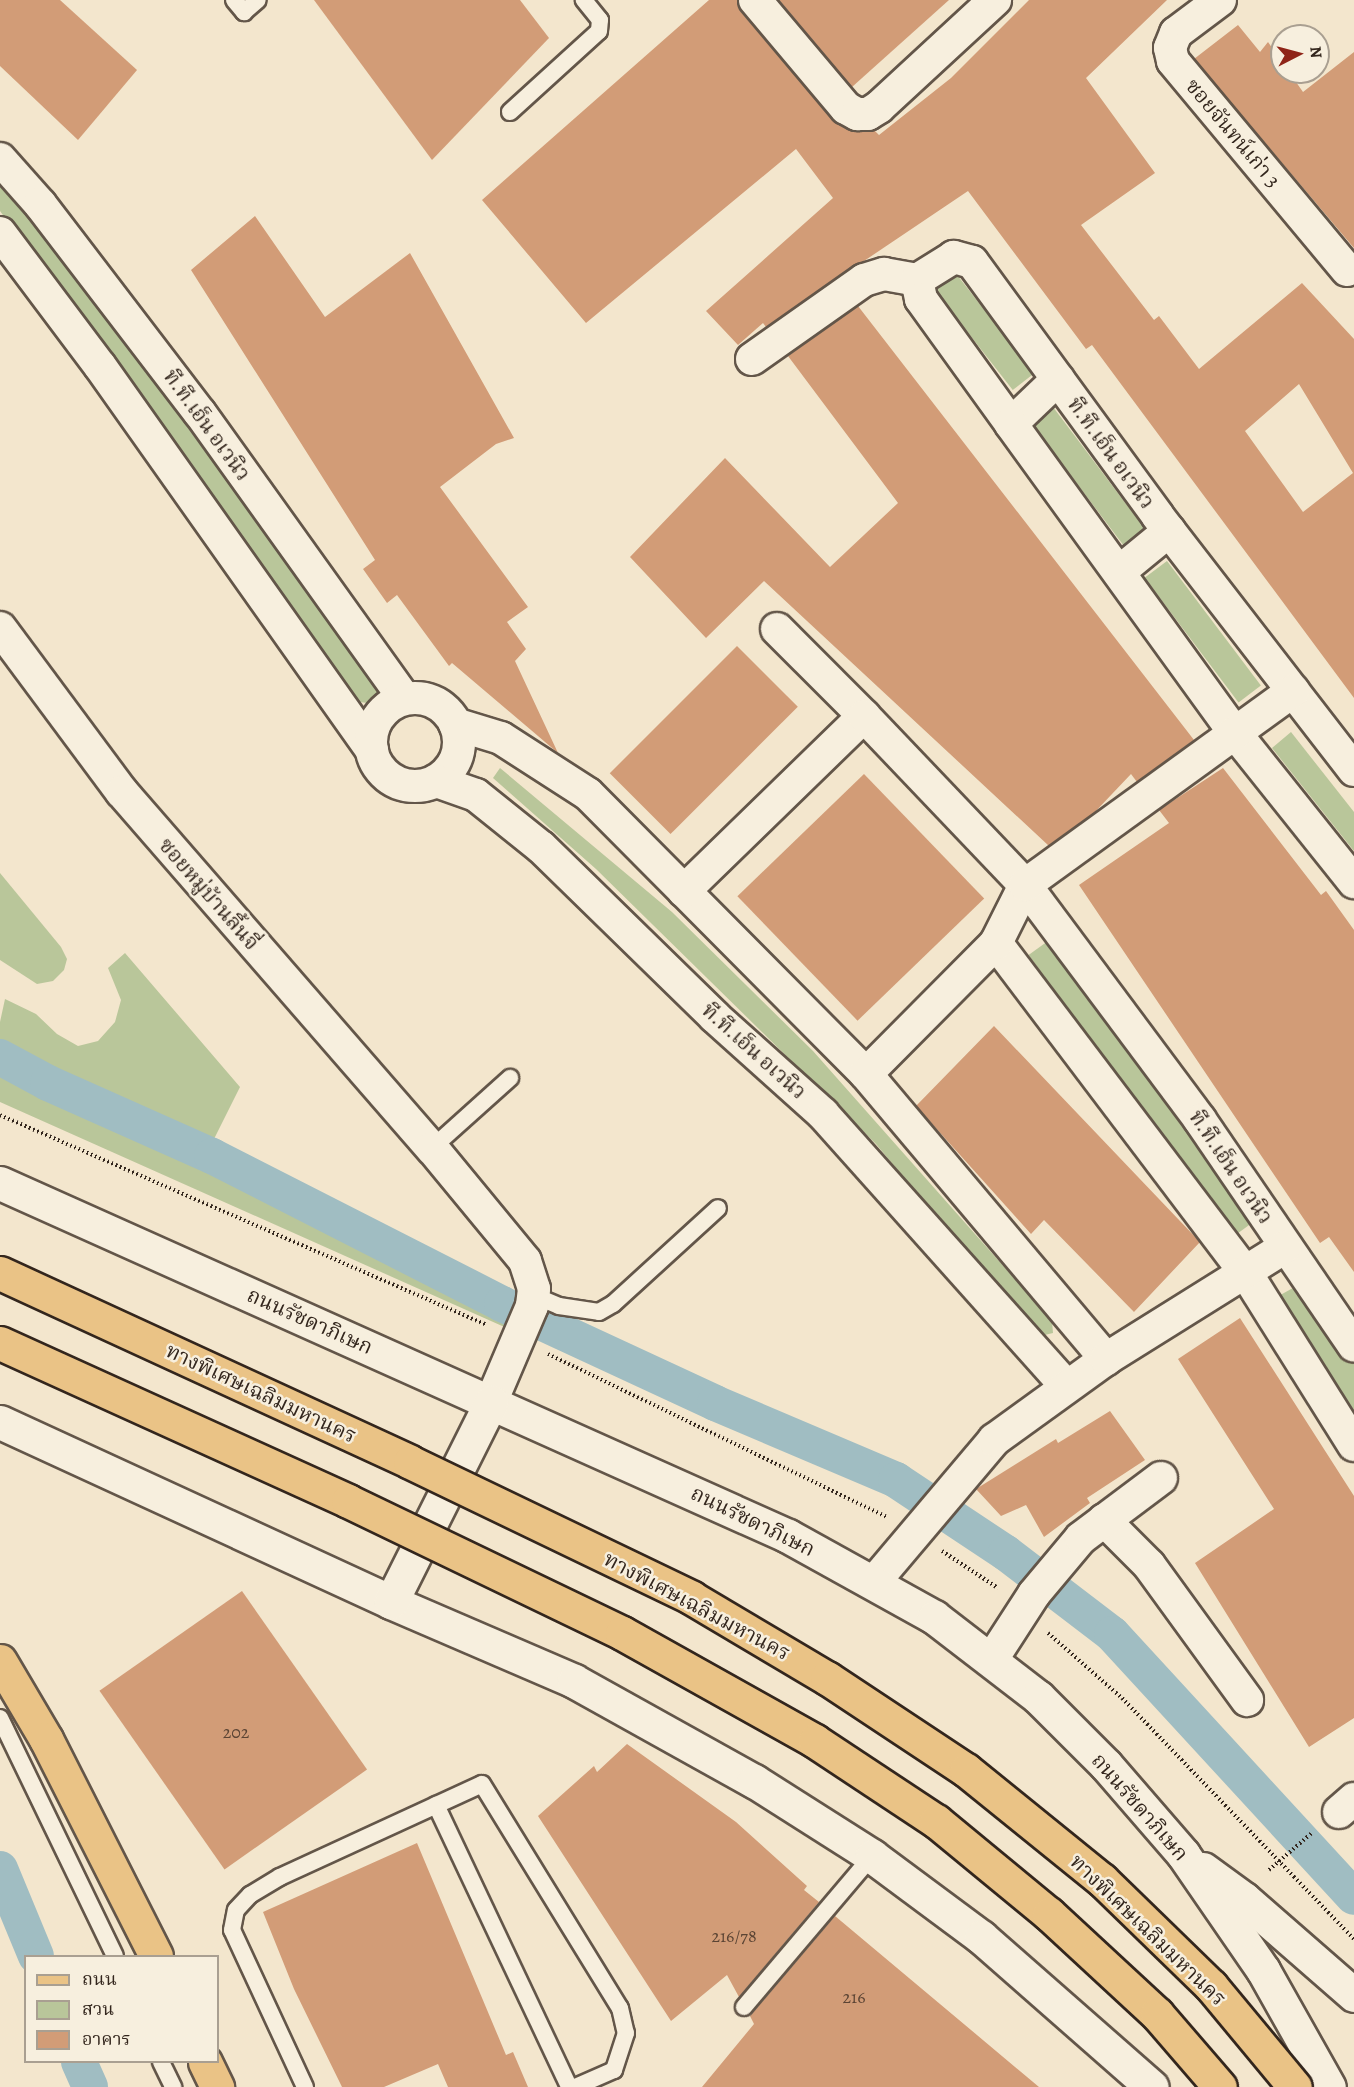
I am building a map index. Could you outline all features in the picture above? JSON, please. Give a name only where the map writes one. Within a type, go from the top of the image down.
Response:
[{"type":"main road","name":"ถนนรัชดาภิเษก","points":[[0,1183],[788,1536],[875,1581],[992,1659],[1038,1697],[1106,1765],[1183,1854],[1263,1970],[1329,2087]]},
{"type":"main road","name":"ทางพิเศษเฉลิมมหานคร","points":[[0,1273],[410,1462],[681,1593],[827,1678],[966,1770],[1102,1880],[1211,1986],[1295,2087]]},
{"type":"main road","points":[[0,1343],[348,1501],[622,1633],[814,1741],[936,1821],[1049,1914],[1157,2014],[1220,2087]]},
{"type":"main road","points":[[391,1602],[491,1402]]},
{"type":"main road","points":[[0,1422],[391,1602],[574,1681],[754,1781],[872,1856],[981,1936],[1152,2087]]},
{"type":"main road","points":[[0,1661],[46,1738],[151,1946]]},
{"type":"main road","points":[[1183,1854],[1244,1899],[1354,1995]]},
{"type":"main road","points":[[206,2063],[216,2087]]},
{"type":"street","points":[[755,0],[846,108],[857,114],[868,114],[995,0]]},
{"type":"street","name":"ซอยจันทน์เก่า 3","points":[[1220,0],[1176,33],[1170,48],[1173,61],[1347,270]]},
{"type":"street","name":"ที.ที.เอ็น อเวนิว","points":[[0,159],[40,204],[200,413],[404,698]]},
{"type":"street","name":"ที.ที.เอ็น อเวนิว","points":[[0,233],[100,366],[372,750],[382,772],[395,782],[422,786],[436,781],[476,795],[541,847],[715,1017],[824,1114],[1066,1386]]},
{"type":"street","name":"ที.ที.เอ็น อเวนิว","points":[[917,280],[954,257],[972,262],[1168,531],[1354,770]]},
{"type":"street","points":[[752,358],[864,280],[884,274],[917,280],[921,299],[1011,424],[1235,732],[1354,882]]},
{"type":"street","points":[[1011,424],[1058,379]]},
{"type":"street","points":[[1119,572],[1168,531]]},
{"type":"street","name":"ซอยหมู่บ้านลิ้นจี่","points":[[0,627],[122,792],[336,1042],[432,1148],[525,1261],[529,1311]]},
{"type":"street","name":"ที.ที.เอ็น อเวนิว","points":[[777,629],[864,716],[1025,885],[1200,1120],[1354,1346]]},
{"type":"street","points":[[866,1074],[996,943],[1025,885],[1293,691]]},
{"type":"street","points":[[372,750],[372,729],[379,715],[404,698],[433,701],[445,709],[455,724],[459,747],[455,761],[436,781]]},
{"type":"street","points":[[684,891],[864,716]]},
{"type":"street","points":[[455,724],[501,738],[588,794],[866,1074],[1106,1359]]},
{"type":"street","points":[[996,943],[1246,1273],[1354,1445]]},
{"type":"street","name":"ที.ที.เอ็น อเวนิว","points":[[875,1581],[912,1533],[994,1440],[1106,1359],[1285,1247]]},
{"type":"street","points":[[491,1402],[529,1311]]},
{"type":"street","points":[[1042,1358],[1070,1352],[1077,1340],[1074,1321]]},
{"type":"street","points":[[992,1659],[1034,1593],[1093,1529],[1161,1478]]},
{"type":"street","points":[[1093,1529],[1149,1565],[1247,1700]]},
{"type":"lane","points":[[234,0],[244,12],[258,0]]},
{"type":"lane","points":[[510,112],[599,31],[600,20],[584,0]]},
{"type":"lane","points":[[432,1148],[510,1078]]},
{"type":"lane","points":[[529,1311],[559,1306],[599,1312],[613,1304],[718,1208]]},
{"type":"lane","points":[[0,1718],[115,1955]]},
{"type":"lane","points":[[305,2087],[232,1930],[236,1910],[250,1895],[280,1877],[482,1784],[620,2008],[626,2033],[614,2070],[575,2087]]},
{"type":"lane","points":[[436,1805],[569,2087]]},
{"type":"lane","points":[[744,2007],[872,1856]]},
{"type":"lane","points":[[162,2063],[173,2087]]},
{"type":"path","points":[[1269,1870],[1285,1854],[1338,1812]]},
{"type":"green space","points":[[0,180],[41,228],[375,682],[379,696],[374,704],[360,702],[0,211]]},
{"type":"green space","points":[[954,271],[1034,373],[1013,390],[933,288]]},
{"type":"green space","points":[[1053,407],[1147,532],[1125,548],[1031,423]]},
{"type":"green space","points":[[1167,561],[1261,686],[1239,702],[1145,578]]},
{"type":"green space","points":[[1291,732],[1354,812],[1354,851],[1272,748]]},
{"type":"green space","points":[[500,768],[672,912],[813,1051],[1052,1321],[1053,1333],[1036,1337],[876,1144],[596,869],[493,778]]},
{"type":"green space","points":[[0,873],[61,947],[67,959],[64,970],[53,981],[37,984],[0,960]]},
{"type":"green space","points":[[1048,941],[1253,1223],[1233,1237],[1029,955]]},
{"type":"green space","points":[[125,953],[240,1087],[210,1147],[519,1302],[511,1330],[0,1102],[0,1022],[5,999],[36,1014],[57,1034],[78,1046],[98,1041],[115,1022],[121,1000],[108,968]]},
{"type":"green space","points":[[1300,1284],[1354,1364],[1354,1422],[1275,1298]]},
{"type":"building","points":[[0,0],[60,0],[137,70],[78,140],[0,66]]},
{"type":"building","points":[[314,0],[520,0],[549,38],[432,160]]},
{"type":"building","points":[[709,0],[737,0],[741,12],[833,120],[849,130],[874,130],[879,135],[951,78],[1029,0],[1167,0],[1086,78],[1155,173],[1081,225],[1154,320],[1159,316],[1199,369],[1302,283],[1354,339],[1354,698],[1092,345],[1086,349],[968,191],[766,327],[763,323],[738,345],[706,311],[833,198],[796,149],[586,323],[482,200]],"holes":[[[1299,384],[1353,473],[1303,512],[1245,431]]]},
{"type":"building","points":[[779,0],[949,0],[852,87]]},
{"type":"building","points":[[1238,25],[1260,52],[1268,42],[1270,45],[1270,84],[1297,84],[1303,92],[1313,84],[1330,84],[1330,71],[1354,52],[1354,248],[1194,59]]},
{"type":"building","points":[[255,216],[325,317],[410,253],[514,438],[496,444],[440,487],[528,607],[507,622],[526,649],[515,661],[558,753],[452,663],[449,666],[397,595],[387,603],[363,569],[375,560],[191,270]]},
{"type":"building","points":[[858,306],[1194,740],[1137,782],[1131,774],[1093,814],[1049,846],[764,581],[706,638],[630,557],[725,458],[830,567],[898,503],[788,356]]},
{"type":"building","points":[[737,646],[798,707],[671,834],[610,773]]},
{"type":"building","points":[[1223,768],[1321,895],[1326,891],[1354,930],[1354,1272],[1329,1237],[1320,1243],[1079,885],[1169,823],[1159,810]]},
{"type":"building","points":[[864,774],[984,898],[858,1021],[737,896]]},
{"type":"building","points":[[994,1026],[1200,1242],[1134,1312],[1044,1220],[1031,1234],[916,1106]]},
{"type":"building","points":[[1240,1318],[1354,1496],[1354,1718],[1309,1747],[1195,1563],[1274,1509],[1178,1359]]},
{"type":"building","points":[[1110,1411],[1145,1460],[1087,1498],[1090,1503],[1044,1537],[1026,1505],[1001,1516],[976,1489],[1056,1439],[1058,1443]]},
{"type":"building","points":[[242,1591],[367,1770],[225,1869],[99,1691]]},
{"type":"building","points":[[627,1744],[736,1822],[807,1886],[804,1890],[819,1902],[739,1997],[727,1975],[671,2021],[538,1816],[594,1766],[597,1772]]},
{"type":"building","points":[[417,1843],[506,2055],[513,2052],[528,2087],[448,2087],[438,2064],[384,2087],[342,2087],[294,1989],[263,1912]]},
{"type":"building","points":[[835,1916],[1039,2087],[702,2087],[754,2024],[750,2016]]},
{"type":"waterway","points":[[0,1057],[48,1083],[212,1156],[502,1304],[715,1403],[896,1480],[1006,1553],[1112,1634],[1354,1897]]},
{"type":"waterway","points":[[0,1869],[36,1955]]},
{"type":"waterway","points":[[79,2063],[90,2087]]}]
